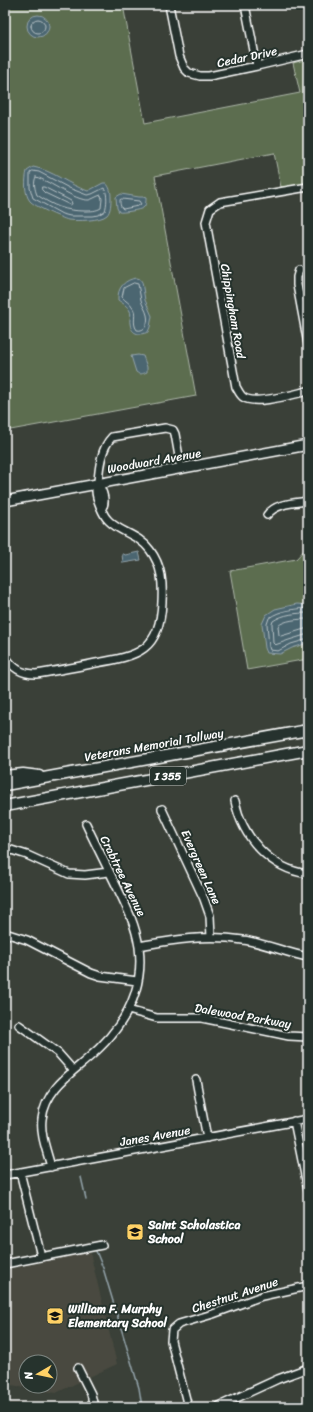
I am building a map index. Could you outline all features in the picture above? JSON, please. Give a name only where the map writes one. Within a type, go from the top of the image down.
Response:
[{"type":"highway","name":"Veterans Memorial Tollway","points":[[5,785],[308,730]]},
{"type":"highway","name":"I 355","points":[[5,806],[308,750]]},
{"type":"highway","points":[[5,776],[23,774],[51,777]]},
{"type":"highway","points":[[5,810],[28,802]]},
{"type":"main road","name":"Woodward Avenue","points":[[5,501],[308,445]]},
{"type":"street","name":"Cedar Drive","points":[[169,5],[179,56],[184,68],[189,73],[200,76],[209,76],[308,54]]},
{"type":"street","points":[[245,5],[256,66]]},
{"type":"street","name":"Chippingham Road","points":[[308,187],[220,202],[210,209],[206,222],[236,386],[243,398],[253,401],[308,392]]},
{"type":"street","points":[[299,270],[297,285],[308,344]]},
{"type":"street","points":[[5,656],[10,664],[18,670],[28,674],[36,674],[131,656],[144,648],[154,637],[162,615],[162,581],[160,569],[154,557],[137,537],[108,521],[102,508],[104,505],[102,490],[98,484],[99,465],[108,440],[112,437],[170,428],[175,434],[181,468]]},
{"type":"street","points":[[267,515],[274,508],[279,506],[308,501]]},
{"type":"street","points":[[235,801],[238,815],[242,824],[256,845],[274,862],[296,872],[308,874]]},
{"type":"street","name":"Evergreen Lane","points":[[162,809],[204,899],[210,916],[211,937]]},
{"type":"street","name":"Crabtree Avenue","points":[[51,1167],[44,1140],[42,1120],[53,1091],[73,1070],[109,1039],[118,1028],[134,997],[140,964],[139,946],[133,921],[86,824]]},
{"type":"street","points":[[5,848],[27,854],[69,874],[85,875],[109,872]]},
{"type":"street","points":[[5,933],[27,940],[91,973],[100,976],[137,981]]},
{"type":"street","points":[[139,946],[182,939],[211,937],[244,940],[308,957]]},
{"type":"street","name":"Dalewood Parkway","points":[[128,1010],[157,1018],[202,1018],[289,1036],[308,1037]]},
{"type":"street","points":[[19,1025],[58,1053],[73,1070]]},
{"type":"street","points":[[196,1080],[207,1138]]},
{"type":"street","name":"Janes Avenue","points":[[5,1175],[308,1119]]},
{"type":"street","points":[[294,1121],[308,1190]]},
{"type":"street","points":[[20,1172],[41,1256]]},
{"type":"street","points":[[5,1264],[102,1245]]},
{"type":"street","name":"Chestnut Avenue","points":[[188,1407],[171,1341],[172,1330],[179,1324],[213,1314],[247,1301],[308,1286]]},
{"type":"street","points":[[78,1368],[91,1394],[94,1407]]},
{"type":"street","points":[[217,1407],[278,1379],[308,1368]]},
{"type":"shaded area","name":"William F. Murphy Elementary School","points":[[90,1252],[117,1364],[58,1392],[58,1354],[18,1354],[18,1386],[5,1384],[5,1270]]},
{"type":"green space","points":[[5,5],[123,5],[145,123],[300,93],[293,63],[308,59],[308,184],[281,187],[274,153],[155,176],[196,396],[5,431]]},
{"type":"green space","points":[[308,546],[308,659],[247,670],[230,571],[296,559]]},
{"type":"water","points":[[38,15],[46,18],[49,26],[46,34],[38,37],[30,34],[27,26],[30,18]]},
{"type":"water","points":[[33,167],[54,174],[88,191],[103,183],[106,183],[111,195],[107,215],[94,219],[68,220],[37,206],[28,198],[25,182],[27,171]]},
{"type":"water","points":[[121,194],[146,198],[145,206],[138,210],[119,212],[116,197]]},
{"type":"water","points":[[137,278],[142,282],[145,300],[152,316],[148,332],[142,334],[136,333],[132,330],[130,311],[118,300],[120,288],[125,282]]},
{"type":"water","points":[[131,356],[143,356],[147,367],[147,372],[141,374],[136,372]]},
{"type":"water","points":[[139,552],[141,560],[123,563],[122,554],[125,555]]},
{"type":"water","points":[[297,604],[308,605],[308,643],[280,654],[267,653],[262,624],[266,615],[275,609]]},
{"type":"waterway","points":[[81,1177],[86,1199]]},
{"type":"waterway","points":[[94,1248],[103,1268],[139,1388],[142,1407]]},
{"type":"place","name":"Saint Scholastica School","points":[[135,1232]]},
{"type":"place","name":"William F. Murphy Elementary School","points":[[55,1316]]}]
